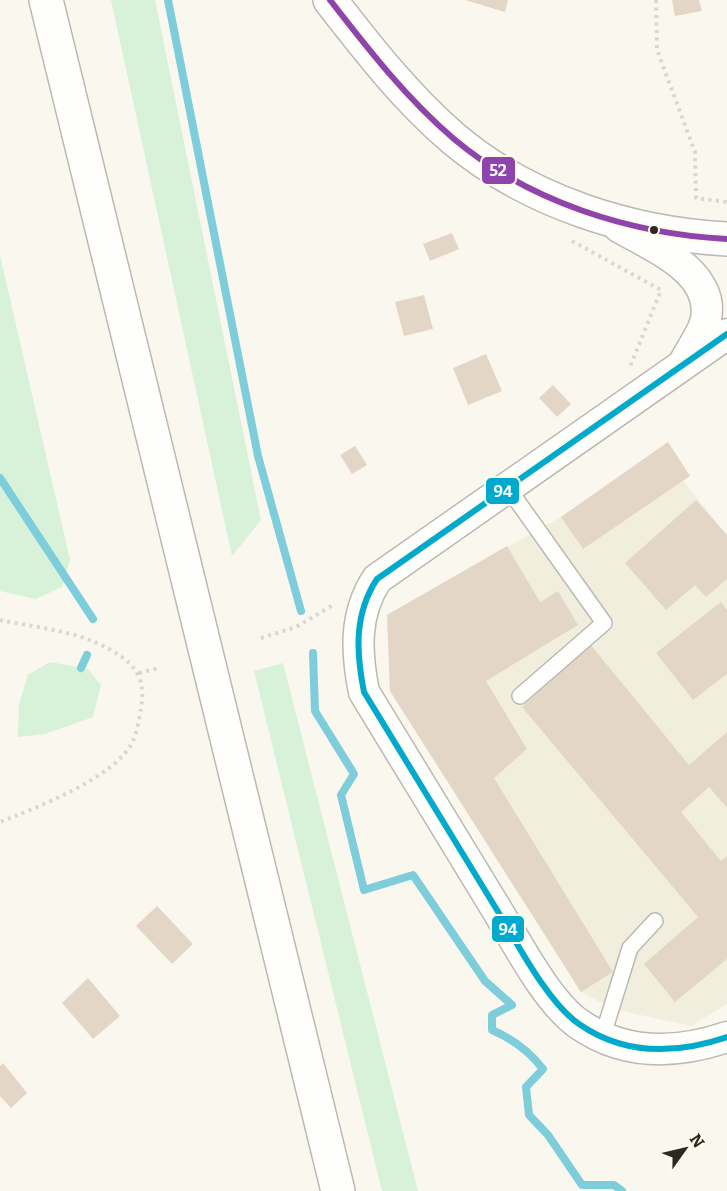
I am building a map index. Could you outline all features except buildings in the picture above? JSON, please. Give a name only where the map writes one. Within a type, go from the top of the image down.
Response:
[{"type":"main road","points":[[330,0],[369,50],[411,97],[455,139],[495,167],[549,196],[605,219],[666,232],[727,239]]},
{"type":"main road","points":[[48,2],[338,1191]]},
{"type":"street","points":[[605,219],[674,258],[702,288],[707,306],[705,324],[684,363]]},
{"type":"street","points":[[727,334],[377,579],[367,595],[362,613],[357,657],[364,692],[524,954],[556,1002],[577,1023],[602,1038],[648,1050],[695,1048],[727,1037]]},
{"type":"lane","points":[[508,488],[604,623],[520,696]]},
{"type":"lane","points":[[602,1038],[630,948],[655,921]]},
{"type":"path","points":[[656,0],[657,50],[695,152],[696,198],[727,202]]},
{"type":"path","points":[[261,638],[296,627],[337,603]]},
{"type":"path","points":[[0,620],[75,635],[113,651],[139,673],[144,693],[132,744],[116,763],[52,802],[0,822]]},
{"type":"path","points":[[139,673],[159,668]]},
{"type":"shaded area","points":[[668,442],[690,476],[683,481],[727,535],[727,1004],[691,1026],[613,1009],[581,992],[390,691],[387,615],[561,517]]},
{"type":"green space","points":[[111,0],[155,0],[261,520],[232,556]]},
{"type":"green space","points":[[0,255],[70,560],[62,587],[36,599],[0,591]]},
{"type":"green space","points":[[50,662],[88,669],[101,685],[93,717],[45,734],[18,737],[19,704],[28,675]]},
{"type":"green space","points":[[283,663],[418,1191],[382,1191],[254,671]]},
{"type":"waterway","points":[[168,0],[258,456],[301,611]]},
{"type":"waterway","points":[[0,478],[93,619]]},
{"type":"waterway","points":[[313,653],[315,711],[354,774],[341,795],[364,890],[413,875],[485,981],[512,1005],[492,1015],[492,1030],[520,1046],[543,1069],[526,1087],[529,1115],[548,1135],[582,1185],[614,1185],[622,1191]]},
{"type":"waterway","points":[[81,668],[87,655]]},
{"type":"transit line","name":"52","points":[[330,0],[389,73],[420,107],[454,139],[483,161],[548,197],[583,211],[654,230],[727,239]]},
{"type":"transit line","name":"94","points":[[727,334],[377,579],[364,606],[359,634],[359,662],[364,692],[534,972],[556,1002],[579,1024],[614,1042],[633,1047],[652,1049],[689,1047],[727,1037]]}]
